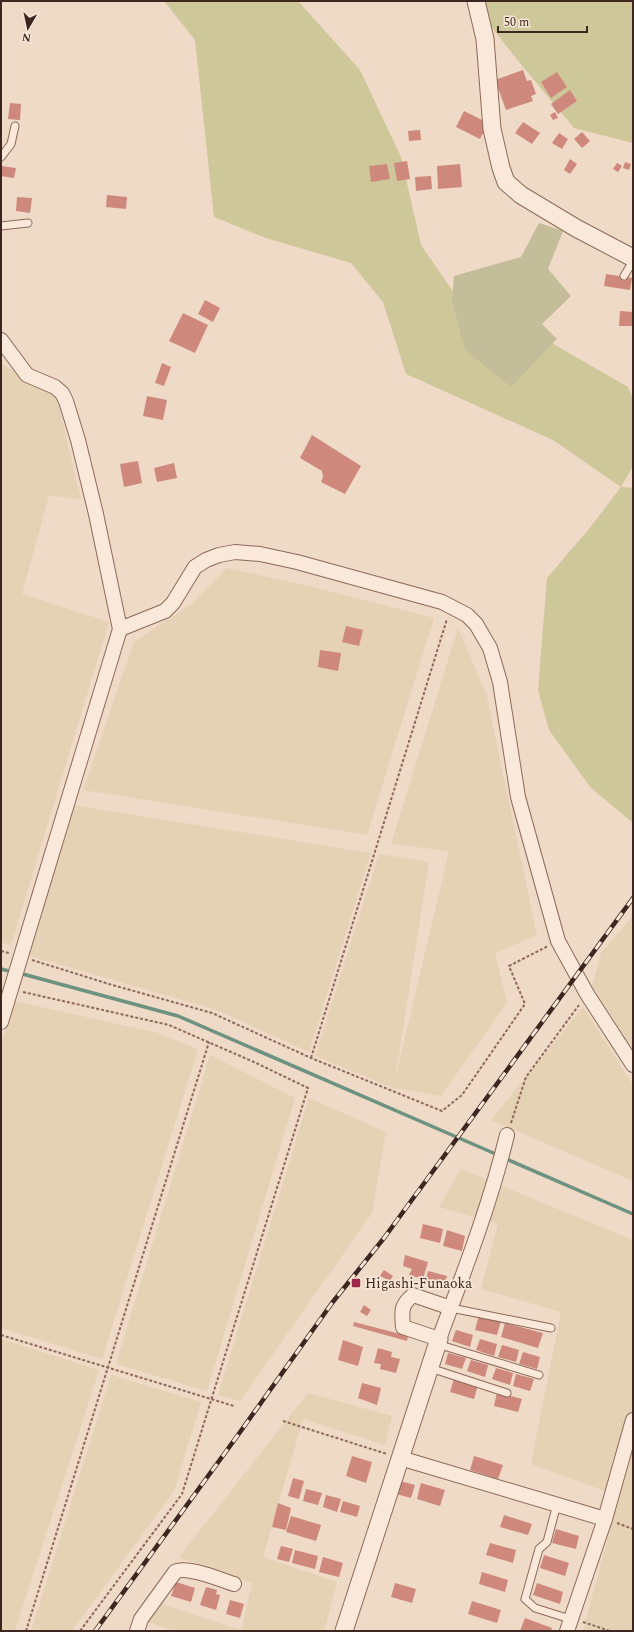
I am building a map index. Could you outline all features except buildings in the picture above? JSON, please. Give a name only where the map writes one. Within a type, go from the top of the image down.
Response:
[{"type":"street","points":[[476,1],[484,40],[492,129],[501,168],[506,182],[521,195],[576,228],[633,258]]},
{"type":"street","points":[[1,340],[27,375],[55,387],[62,393],[66,401],[78,440],[96,514],[120,629],[1,1022]]},
{"type":"street","points":[[120,629],[165,611],[173,604],[196,567],[212,557],[235,552],[260,554],[297,562],[442,602],[472,619],[490,648],[500,682],[518,797],[558,941],[587,994],[633,1065]]},
{"type":"street","points":[[344,1631],[438,1342],[498,1171],[507,1135]]},
{"type":"street","points":[[438,1342],[403,1327],[402,1314],[404,1303],[413,1295],[451,1308]]},
{"type":"street","points":[[569,1625],[604,1519],[633,1420]]},
{"type":"street","points":[[400,1458],[604,1519]]},
{"type":"street","points":[[138,1631],[141,1619],[175,1572],[179,1569],[234,1584]]},
{"type":"lane","points":[[1,157],[10,144],[15,126]]},
{"type":"lane","points":[[1,226],[28,223]]},
{"type":"lane","points":[[624,276],[633,262]]},
{"type":"lane","points":[[451,1308],[551,1328]]},
{"type":"lane","points":[[438,1342],[539,1375]]},
{"type":"lane","points":[[430,1368],[507,1393]]},
{"type":"lane","points":[[556,1504],[547,1542],[539,1549],[525,1599],[535,1608],[569,1625]]},
{"type":"path","points":[[311,1058],[451,606]]},
{"type":"path","points":[[20,956],[109,984],[212,1013],[311,1058],[442,1111],[462,1095],[525,1004],[509,966],[558,941]]},
{"type":"path","points":[[11,990],[169,1025],[254,1062],[308,1088],[213,1399],[182,1494],[80,1631]]},
{"type":"path","points":[[507,1135],[526,1077],[587,994]]},
{"type":"path","points":[[26,1631],[209,1042]]},
{"type":"path","points":[[1,1335],[234,1406]]},
{"type":"path","points":[[283,1421],[400,1458]]},
{"type":"path","points":[[604,1519],[633,1529]]},
{"type":"path","points":[[569,1625],[610,1631]]},
{"type":"shaded area","points":[[164,1],[299,2],[360,70],[401,157],[421,245],[463,306],[527,329],[628,387],[633,399],[633,466],[621,487],[553,440],[406,374],[383,302],[351,263],[266,238],[214,217],[195,40]]},
{"type":"shaded area","points":[[471,1],[633,1],[633,143],[574,128]]},
{"type":"shaded area","points":[[539,223],[563,231],[548,269],[571,296],[542,324],[557,339],[511,387],[465,350],[452,300],[454,276],[521,257]]},
{"type":"shaded area","points":[[1,363],[57,398],[81,500],[49,495],[22,594],[109,622],[11,945],[1,942]]},
{"type":"shaded area","points":[[621,487],[633,488],[633,823],[591,788],[549,730],[538,690],[547,578],[589,529]]},
{"type":"shaded area","points":[[227,568],[313,587],[434,618],[367,835],[83,790],[134,642],[190,605]]},
{"type":"shaded area","points":[[458,628],[486,693],[537,935],[495,953],[507,1003],[441,1096],[393,1088],[315,1056],[379,854],[429,862],[395,1080],[449,851],[391,844]]},
{"type":"shaded area","points":[[72,805],[371,853],[309,1052],[217,1010],[27,955]]},
{"type":"shaded area","points":[[633,916],[633,1049],[592,987],[601,953]]},
{"type":"shaded area","points":[[14,1001],[158,1033],[198,1049],[102,1359],[1,1328],[1,1044]]},
{"type":"shaded area","points":[[583,1007],[633,1085],[633,1181],[491,1120]]},
{"type":"shaded area","points":[[210,1055],[295,1098],[207,1391],[116,1364]]},
{"type":"shaded area","points":[[309,1098],[386,1132],[372,1213],[240,1401],[218,1395]]},
{"type":"shaded area","points":[[461,1169],[633,1240],[633,1631],[583,1631],[619,1496],[531,1464],[561,1312],[481,1289],[498,1224],[439,1207]]},
{"type":"shaded area","points":[[1,1339],[99,1370],[15,1631],[1,1631]]},
{"type":"shaded area","points":[[111,1375],[201,1402],[174,1491],[72,1631],[31,1631]]},
{"type":"shaded area","points":[[308,1393],[392,1416],[385,1445],[303,1419],[263,1557],[337,1582],[324,1631],[174,1631],[148,1622],[162,1604],[241,1630],[252,1583],[179,1557]]},
{"type":"waterway","points":[[1,969],[13,972]]},
{"type":"waterway","points":[[19,973],[178,1016],[498,1155]]},
{"type":"waterway","points":[[504,1158],[633,1214]]},
{"type":"railway","points":[[95,1631],[332,1303],[384,1238],[633,898]]},
{"type":"place","name":"Higashi-Funaoka","points":[[356,1283]]}]
